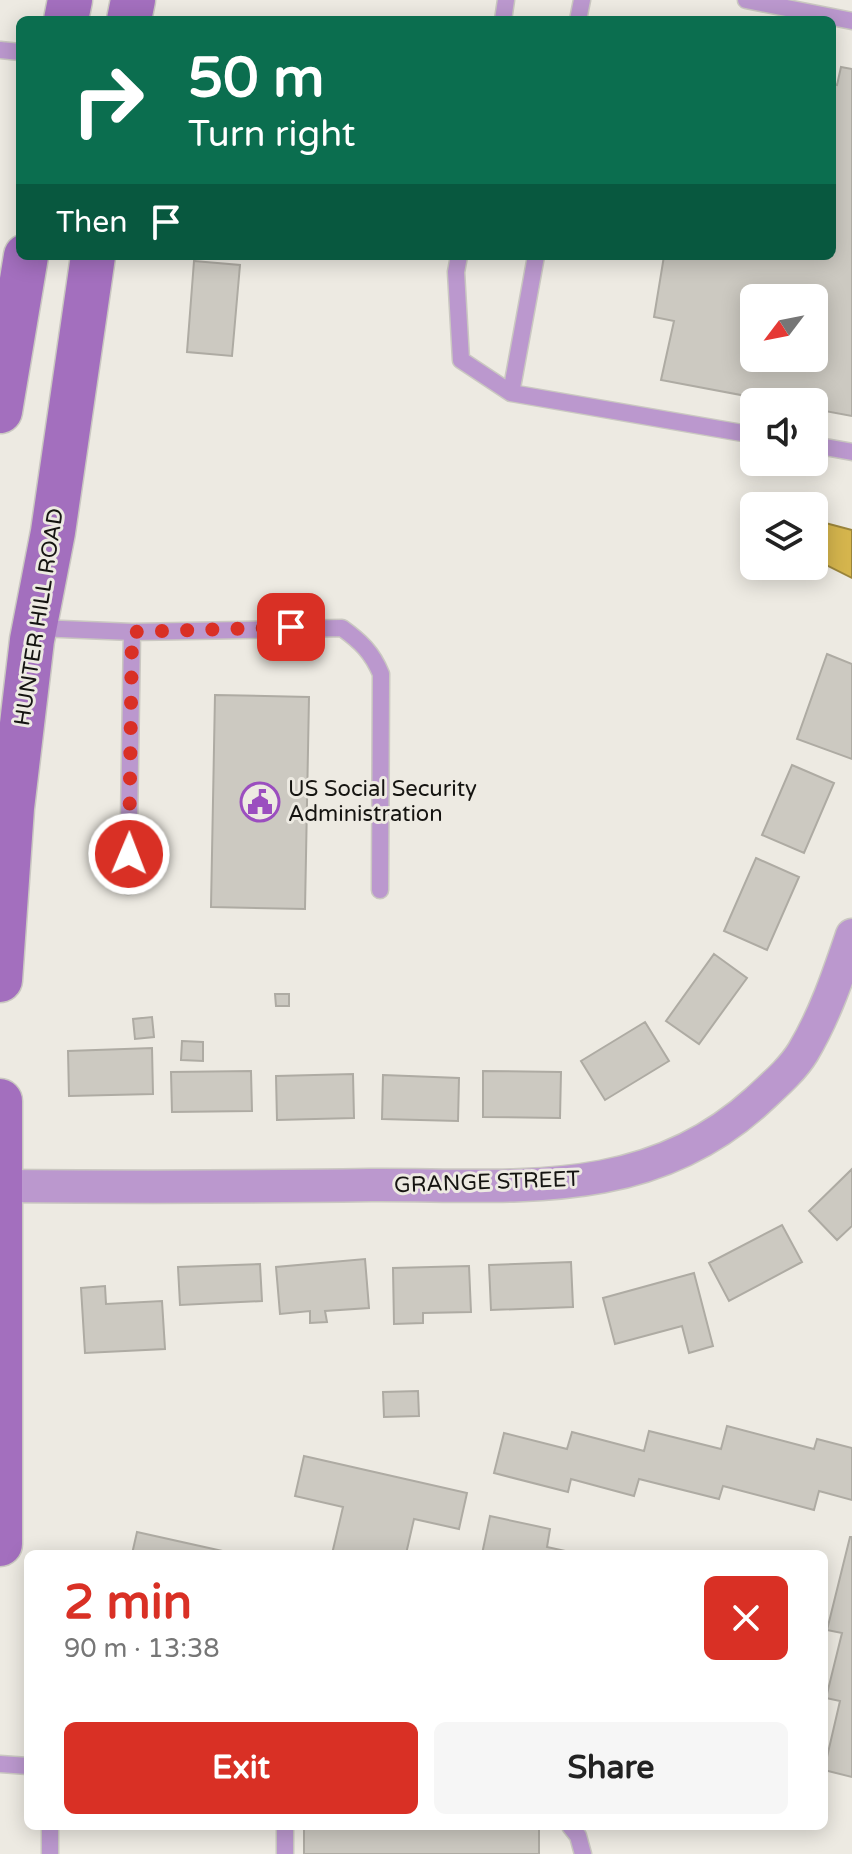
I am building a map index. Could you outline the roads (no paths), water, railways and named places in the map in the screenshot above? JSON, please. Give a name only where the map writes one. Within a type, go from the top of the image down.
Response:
[{"type":"street","points":[[0,411],[4,369],[25,260]]},
{"type":"street","name":"HUNTER HILL ROAD","points":[[0,980],[12,808],[34,628],[53,532],[92,260]]},
{"type":"street","name":"GRANGE STREET","points":[[1,1185],[530,1183],[621,1175],[665,1160],[703,1141],[739,1117],[771,1088],[801,1056],[825,1012],[852,935]]},
{"type":"street","points":[[0,1101],[0,1544]]},
{"type":"lane","points":[[746,0],[827,16]]},
{"type":"lane","points":[[458,260],[456,272],[461,360],[511,393],[740,433]]},
{"type":"lane","points":[[511,393],[535,260]]},
{"type":"lane","points":[[828,448],[852,452]]},
{"type":"lane","points":[[34,628],[132,632],[342,628],[360,641],[374,656],[381,674],[380,890]]},
{"type":"lane","points":[[128,886],[132,632]]},
{"type":"lane","points":[[0,1764],[24,1766]]},
{"type":"lane","points":[[50,1830],[50,1854]]},
{"type":"lane","points":[[285,1830],[285,1854]]},
{"type":"lane","points":[[573,1830],[583,1854]]},
{"type":"place","name":"US Social Security Administration","points":[[260,802]]}]
